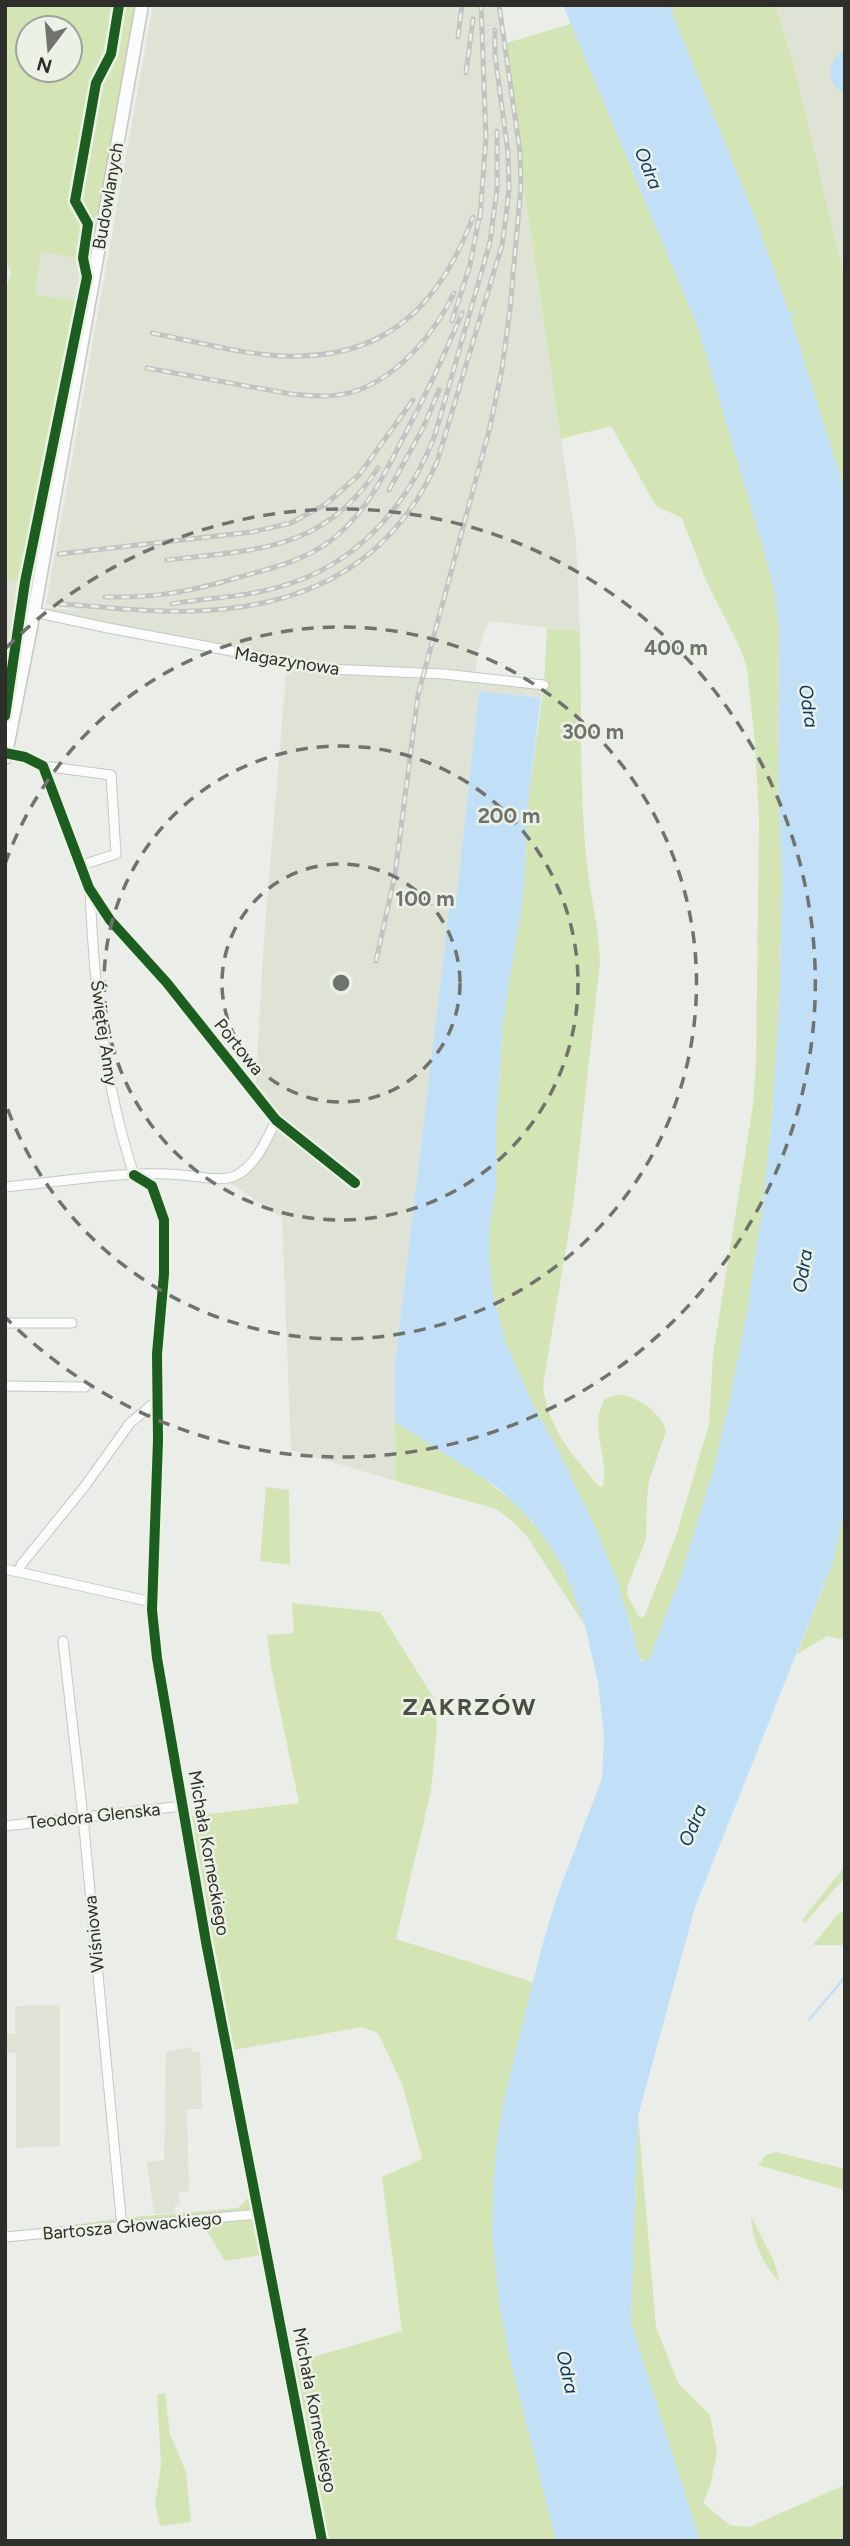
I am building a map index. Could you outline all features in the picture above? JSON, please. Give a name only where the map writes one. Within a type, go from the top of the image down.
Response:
[{"type":"main road","name":"Budowlanych","points":[[5,755],[34,612],[142,5]]},
{"type":"street","name":"Magazynowa","points":[[34,612],[328,669],[444,674],[544,685]]},
{"type":"street","points":[[5,755],[24,757],[43,766],[111,775],[117,854],[82,865]]},
{"type":"street","name":"Świętej Anny","points":[[43,766],[89,888],[105,1053],[119,1126],[134,1174]]},
{"type":"street","name":"Świętej Anny","points":[[89,888],[110,920]]},
{"type":"street","points":[[92,927],[110,920]]},
{"type":"street","name":"Portowa","points":[[110,920],[167,983],[276,1120],[355,1183]]},
{"type":"street","points":[[5,1187],[134,1174],[223,1178],[235,1176],[250,1165],[267,1140],[276,1120]]},
{"type":"street","name":"Michała Korneckiego","points":[[134,1174],[152,1186],[164,1220],[164,1264],[157,1354],[152,1602],[157,1658],[206,1942],[322,2541]]},
{"type":"street","points":[[5,1323],[72,1323]]},
{"type":"street","points":[[5,1386],[85,1387]]},
{"type":"street","points":[[19,1572],[21,1565],[85,1486],[130,1423],[158,1400]]},
{"type":"street","points":[[5,1569],[152,1602]]},
{"type":"street","name":"Wiśniowa","points":[[63,1641],[83,1817],[122,2227]]},
{"type":"street","name":"Teodora Glenska","points":[[5,1826],[183,1806]]},
{"type":"street","name":"Bartosza Głowackiego","points":[[5,2237],[259,2214]]},
{"type":"shaded area","points":[[153,5],[497,5],[576,540],[580,631],[488,621],[477,654],[475,677],[544,685],[541,698],[479,691],[456,903],[450,903],[395,1361],[396,1481],[291,1450],[282,1218],[223,1178],[250,1165],[276,1120],[255,1095],[264,939],[287,662],[67,619],[44,607],[82,611],[46,604]]},
{"type":"shaded area","points":[[775,5],[845,5],[845,280],[794,65]]},
{"type":"shaded area","points":[[41,251],[77,258],[85,280],[80,302],[35,294]]},
{"type":"shaded area","points":[[5,578],[31,583],[16,676],[5,674]]},
{"type":"shaded area","points":[[60,2005],[60,2146],[16,2148],[16,2053],[5,2052],[5,2034],[15,2034],[15,2006]]},
{"type":"shaded area","points":[[191,2047],[192,2052],[200,2052],[202,2109],[187,2109],[189,2192],[179,2192],[180,2204],[175,2205],[175,2213],[154,2214],[147,2162],[164,2160],[166,2052]]},
{"type":"green space","points":[[5,5],[142,5],[94,275],[82,274],[77,258],[41,252],[35,294],[80,302],[74,331],[70,337],[25,582],[5,578],[5,293],[11,273],[5,259]]},
{"type":"green space","points":[[669,5],[775,5],[794,65],[845,280],[845,492],[790,315],[756,220]]},
{"type":"green space","points":[[571,24],[698,328],[764,551],[775,594],[779,630],[778,780],[782,875],[780,982],[772,1118],[762,1211],[748,1306],[713,1471],[682,1572],[649,1660],[645,1662],[638,1658],[625,1607],[596,1529],[533,1405],[505,1341],[493,1293],[489,1258],[489,1228],[496,1190],[496,1130],[503,1021],[523,898],[528,801],[544,685],[547,628],[580,631],[584,827],[600,961],[573,1207],[543,1385],[545,1400],[556,1428],[571,1452],[600,1487],[603,1486],[604,1475],[598,1420],[605,1399],[620,1395],[636,1400],[655,1413],[664,1425],[666,1431],[649,1481],[646,1539],[628,1585],[627,1594],[639,1617],[643,1617],[646,1612],[676,1536],[709,1424],[713,1355],[753,1105],[756,1064],[759,821],[755,743],[747,668],[740,648],[706,581],[682,518],[656,506],[611,426],[561,439],[503,44]]},
{"type":"green space","points":[[395,1422],[468,1467],[513,1502],[532,1522],[564,1570],[585,1626],[528,1538],[511,1520],[496,1509],[396,1481]]},
{"type":"green space","points":[[266,1487],[289,1490],[290,1565],[260,1561]]},
{"type":"green space","points":[[845,1507],[845,1640],[828,1636],[797,1654],[833,1562]]},
{"type":"green space","points":[[292,1603],[380,1612],[433,1697],[437,1728],[431,1791],[396,1939],[533,1982],[497,2139],[492,2233],[500,2309],[556,2541],[322,2541],[289,2364],[402,2331],[382,2177],[422,2159],[403,2086],[378,2033],[362,2027],[227,2051],[185,1817],[299,1803],[267,1635],[294,1633]]},
{"type":"green space","points":[[845,1866],[845,1877],[805,1923],[802,1920]]},
{"type":"green space","points":[[845,1910],[845,1945],[813,1945],[837,1915]]},
{"type":"green space","points":[[638,2116],[656,2327],[678,2383],[710,2415],[717,2451],[711,2483],[703,2503],[730,2525],[749,2527],[845,2485],[845,2541],[700,2541],[631,2323]]},
{"type":"green space","points":[[776,2152],[845,2169],[845,2190],[758,2165],[765,2156]]},
{"type":"green space","points":[[255,2191],[267,2254],[225,2261],[200,2220],[5,2235],[121,2218],[238,2208]]},
{"type":"green space","points":[[751,2216],[774,2261],[780,2282],[768,2268],[760,2252]]},
{"type":"green space","points":[[165,2393],[170,2434],[186,2472],[191,2522],[160,2526],[155,2504],[161,2465],[157,2394]]},
{"type":"water","name":"Odra","points":[[563,5],[669,5],[756,220],[790,315],[845,492],[845,1507],[833,1562],[695,1907],[638,2116],[631,2323],[700,2541],[556,2541],[509,2356],[500,2309],[492,2233],[493,2186],[497,2139],[506,2091],[541,1950],[556,1899],[602,1778],[604,1736],[598,1682],[585,1626],[565,1571],[531,1520],[497,1487],[395,1422],[395,1362],[450,902],[456,902],[479,691],[541,698],[528,801],[523,898],[503,1021],[496,1130],[496,1190],[489,1228],[489,1258],[493,1293],[505,1341],[533,1405],[596,1529],[618,1583],[641,1662],[649,1660],[682,1572],[713,1471],[748,1306],[762,1211],[772,1118],[780,982],[782,875],[778,780],[779,630],[775,594],[764,551],[698,328]]},
{"type":"water","points":[[844,50],[845,94],[834,85],[831,73],[834,61]]},
{"type":"waterway","points":[[790,315],[796,312]]},
{"type":"waterway","points":[[809,2020],[845,1977]]},
{"type":"railway","points":[[458,37],[462,5]]},
{"type":"railway","points":[[480,218],[486,138],[481,5]]},
{"type":"railway","points":[[376,961],[395,875],[418,695],[490,427],[502,369],[510,309],[521,186],[520,152],[499,5]]},
{"type":"railway","points":[[466,73],[473,19]]},
{"type":"railway","points":[[59,604],[192,611],[232,608],[270,601],[306,590],[338,575],[368,554],[394,529],[418,498],[437,462],[502,245],[509,188],[508,153],[495,55],[495,30]]},
{"type":"railway","points":[[172,604],[263,591],[321,570],[347,555],[369,536],[407,491],[435,435],[490,242],[497,189],[497,131]]},
{"type":"railway","points":[[452,321],[470,265],[481,208]]},
{"type":"railway","points":[[152,333],[264,355],[334,353],[362,345],[388,333],[410,316],[429,296],[446,273],[473,217]]},
{"type":"railway","points":[[147,368],[291,394],[340,395],[372,384],[401,364],[426,338],[454,293]]},
{"type":"railway","points":[[105,597],[156,595],[203,587],[284,564],[330,541],[353,519],[380,481],[427,392],[462,313]]},
{"type":"railway","points":[[389,490],[424,426],[439,390]]},
{"type":"railway","points":[[59,554],[252,532],[291,523],[326,504],[359,475],[413,400]]},
{"type":"railway","points":[[167,560],[258,548],[311,531],[335,516],[357,495],[378,468]]},
{"type":"cycle path","points":[[5,716],[25,582],[87,277],[83,258],[88,224],[75,201],[96,83],[111,54],[119,5]]},
{"type":"cycle path","points":[[5,753],[25,757],[43,766],[89,888],[110,920],[167,983],[276,1120],[355,1183]]},
{"type":"cycle path","points":[[134,1175],[152,1186],[164,1220],[164,1274],[157,1354],[158,1440],[152,1610],[157,1658],[206,1942],[322,2541]]},
{"type":"district","name":"ZAKRZÓW","points":[[470,1707]]}]
